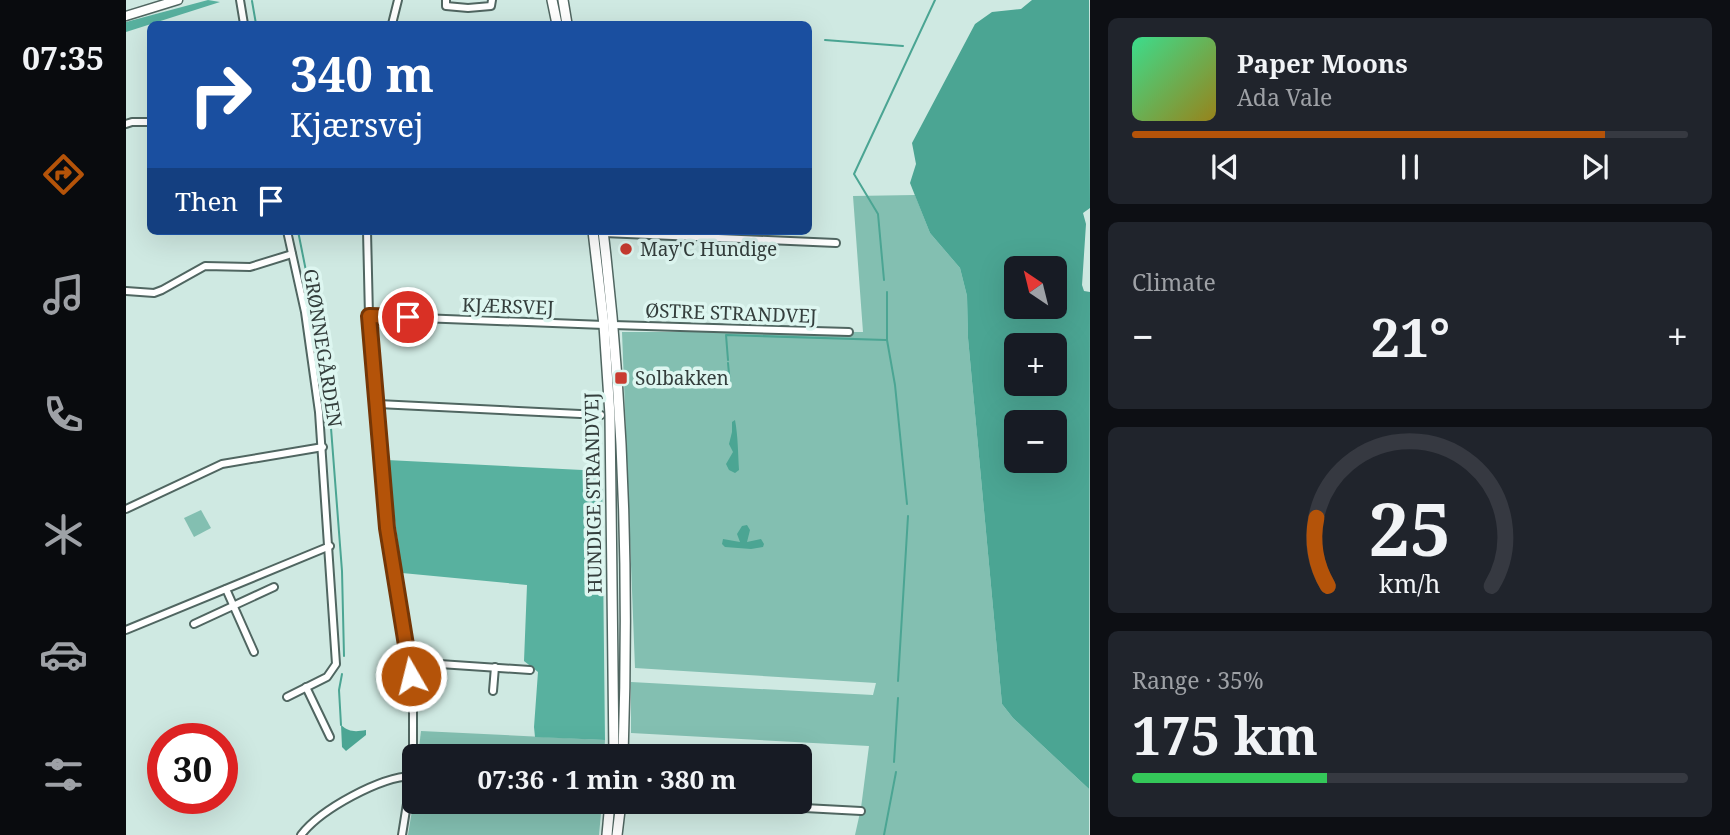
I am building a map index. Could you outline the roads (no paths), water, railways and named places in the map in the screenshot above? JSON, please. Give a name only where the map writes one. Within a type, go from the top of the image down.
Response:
[{"type":"main road","points":[[552,0],[556,21]]},
{"type":"main road","points":[[563,0],[566,21]]},
{"type":"main road","name":"HUNDIGE STRANDVEJ","points":[[594,235],[608,325],[623,496],[623,744]]},
{"type":"main road","name":"HUNDIGE STRANDVEJ","points":[[603,235],[610,415],[614,744]]},
{"type":"main road","points":[[607,835],[609,814]]},
{"type":"main road","points":[[617,835],[620,814]]},
{"type":"street","points":[[126,16],[178,0]]},
{"type":"street","points":[[240,0],[244,21]]},
{"type":"street","points":[[393,21],[398,0]]},
{"type":"street","points":[[446,0],[446,6],[468,8],[491,6],[492,0]]},
{"type":"street","points":[[126,124],[147,122]]},
{"type":"street","name":"GRØNNEGÅRDEN","points":[[288,235],[305,313],[323,447],[336,664],[327,677],[306,687]]},
{"type":"street","points":[[367,235],[369,316],[387,528],[410,662],[413,744]]},
{"type":"street","points":[[667,235],[836,243]]},
{"type":"street","name":"GRØNNEGÅRDEN","points":[[126,291],[162,290],[211,264],[250,267],[292,254]]},
{"type":"street","name":"KJÆRSVEJ","points":[[369,316],[608,325]]},
{"type":"street","name":"ØSTRE STRANDVEJ","points":[[608,325],[849,332]]},
{"type":"street","points":[[378,404],[601,415]]},
{"type":"street","name":"GRØNNEGÅRDEN","points":[[126,509],[222,464],[323,447]]},
{"type":"street","points":[[126,630],[330,546]]},
{"type":"street","points":[[194,624],[274,587]]},
{"type":"street","points":[[226,589],[254,652]]},
{"type":"street","points":[[410,662],[530,670]]},
{"type":"street","points":[[493,691],[495,667]]},
{"type":"street","points":[[287,697],[306,687],[330,737]]},
{"type":"street","points":[[301,835],[321,814],[334,806],[402,776]]},
{"type":"street","points":[[812,808],[861,811]]},
{"type":"street","points":[[402,835],[406,814]]},
{"type":"waterway","points":[[884,280],[878,214],[854,174],[935,0]]},
{"type":"waterway","points":[[252,1],[255,21]]},
{"type":"waterway","points":[[825,40],[903,46]]},
{"type":"waterway","points":[[299,235],[325,366]]},
{"type":"waterway","points":[[887,292],[887,340],[895,385],[907,504]]},
{"type":"waterway","points":[[728,360],[726,335],[886,340]]},
{"type":"waterway","points":[[728,363],[730,384]]},
{"type":"waterway","points":[[327,376],[342,571],[344,656]]},
{"type":"waterway","points":[[898,681],[908,516]]},
{"type":"waterway","points":[[341,725],[339,690],[342,674]]},
{"type":"waterway","points":[[894,762],[898,698]]},
{"type":"waterway","points":[[884,835],[896,772]]},
{"type":"place","name":"May'C Hundige","points":[[626,249]]},
{"type":"place","name":"Solbakken","points":[[621,378]]}]
